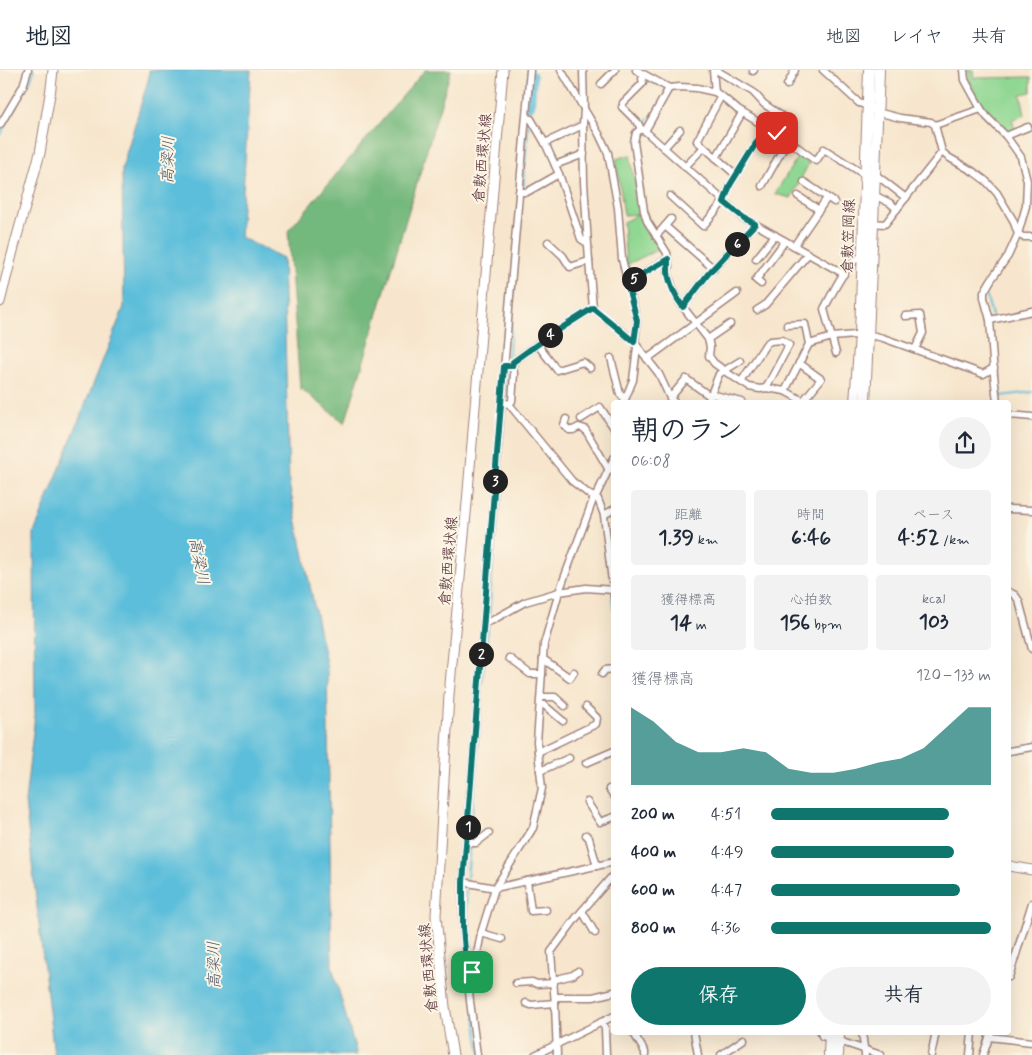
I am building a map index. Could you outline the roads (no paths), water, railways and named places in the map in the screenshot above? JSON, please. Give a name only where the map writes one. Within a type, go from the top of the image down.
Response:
[{"type":"main road","points":[[0,302],[40,153],[53,70]]},
{"type":"main road","name":"倉敷西環状線","points":[[453,1055],[445,1007],[436,916],[449,695],[503,70]]},
{"type":"main road","name":"倉敷笠岡線","points":[[868,223],[874,195],[870,175],[869,70]]},
{"type":"main road","name":"倉敷笠岡線","points":[[856,400],[863,335],[870,175],[877,112],[878,70]]},
{"type":"main road","name":"倉敷笠岡線","points":[[863,335],[865,400]]},
{"type":"main road","points":[[1011,866],[1032,870]]},
{"type":"main road","points":[[829,1055],[832,1035]]},
{"type":"main road","points":[[832,1035],[838,1055]]},
{"type":"street","points":[[0,125],[23,86],[28,70]]},
{"type":"street","points":[[477,1055],[463,928],[465,882],[528,119],[530,70]]},
{"type":"street","points":[[561,70],[608,153],[618,208],[622,259],[637,321],[633,380],[624,399],[620,394],[611,358]]},
{"type":"street","points":[[583,70],[587,243],[593,308],[636,345],[659,374],[672,400],[686,380],[707,394],[734,400]]},
{"type":"street","points":[[601,84],[615,70]]},
{"type":"street","points":[[636,70],[643,77],[669,88],[680,86],[715,92],[742,113],[788,140],[816,161],[824,149],[906,198]]},
{"type":"street","points":[[714,70],[715,92]]},
{"type":"street","points":[[714,70],[753,92],[764,104],[786,119],[777,133]]},
{"type":"street","points":[[787,85],[795,70]]},
{"type":"street","points":[[823,70],[859,103],[877,112],[900,118],[931,122],[935,125],[942,152],[974,172],[986,182],[997,193],[1013,220],[1018,234],[1023,237],[1032,237]]},
{"type":"street","points":[[964,70],[965,80],[981,109],[1006,136],[1021,157],[1029,174],[1026,206],[1018,234],[1008,256],[984,292],[990,320],[997,400]]},
{"type":"street","points":[[643,77],[643,83],[622,105],[643,129],[744,218],[844,274]]},
{"type":"street","points":[[669,88],[643,129],[636,133],[634,142],[644,211],[647,221],[667,253],[668,273],[673,289],[683,307],[708,339],[710,346],[709,356],[714,364],[749,387],[760,390],[766,388],[785,391],[801,400]]},
{"type":"street","points":[[722,96],[697,141],[736,175]]},
{"type":"street","points":[[935,125],[981,109]]},
{"type":"street","points":[[716,158],[742,113]]},
{"type":"street","points":[[528,119],[545,143],[560,174],[581,239],[587,243]]},
{"type":"street","points":[[545,143],[583,125]]},
{"type":"street","points":[[670,196],[703,226],[724,202],[730,185],[766,127]]},
{"type":"street","points":[[1006,136],[1028,127]]},
{"type":"street","points":[[664,148],[680,130]]},
{"type":"street","points":[[762,186],[788,140]]},
{"type":"street","points":[[685,167],[704,147]]},
{"type":"street","points":[[868,223],[885,224],[942,152]]},
{"type":"street","points":[[555,165],[584,154]]},
{"type":"street","points":[[521,193],[527,192],[560,174]]},
{"type":"street","points":[[804,182],[834,202]]},
{"type":"street","points":[[874,195],[897,209]]},
{"type":"street","points":[[798,196],[819,210]]},
{"type":"street","points":[[794,246],[827,198]]},
{"type":"street","points":[[656,236],[671,219]]},
{"type":"street","points":[[683,307],[755,224]]},
{"type":"street","points":[[665,226],[714,269]]},
{"type":"street","points":[[756,258],[774,235]]},
{"type":"street","points":[[761,284],[756,280],[785,241]]},
{"type":"street","points":[[548,242],[563,256],[570,268],[588,261]]},
{"type":"street","points":[[757,310],[765,305],[808,254]]},
{"type":"street","points":[[836,353],[824,309],[855,259],[867,258]]},
{"type":"street","points":[[629,282],[668,259]]},
{"type":"street","points":[[647,358],[737,293]]},
{"type":"street","points":[[508,366],[537,344],[593,308]]},
{"type":"street","points":[[990,320],[1032,311]]},
{"type":"street","points":[[905,316],[920,315],[923,333],[915,349]]},
{"type":"street","points":[[708,339],[730,324]]},
{"type":"street","points":[[785,391],[809,344],[806,324],[787,325]]},
{"type":"street","points":[[809,344],[832,337],[863,335],[883,338],[983,374],[994,368]]},
{"type":"street","points":[[741,382],[766,344],[770,341],[782,340],[789,345],[766,388]]},
{"type":"street","points":[[537,344],[557,370],[583,362],[590,368]]},
{"type":"street","points":[[709,400],[718,374],[740,361]]},
{"type":"street","points":[[799,363],[821,379],[805,400]]},
{"type":"street","points":[[505,403],[512,401],[514,374],[508,366]]},
{"type":"street","points":[[505,403],[572,481],[596,497],[600,502],[604,515],[611,580]]},
{"type":"street","points":[[581,418],[600,407],[611,424]]},
{"type":"street","points":[[1011,414],[1032,417]]},
{"type":"street","points":[[566,419],[564,425],[569,430],[579,427],[585,428],[608,468]]},
{"type":"street","points":[[470,983],[473,983],[472,972],[495,888],[533,828],[542,788],[538,734],[544,644],[559,592],[576,544],[611,463]]},
{"type":"street","points":[[1011,509],[1032,510]]},
{"type":"street","points":[[604,515],[611,511]]},
{"type":"street","points":[[487,622],[525,602],[559,592],[586,588],[611,589]]},
{"type":"street","points":[[1011,593],[1019,601],[1032,649]]},
{"type":"street","points":[[508,658],[530,674],[542,674]]},
{"type":"street","points":[[543,658],[570,678],[574,672]]},
{"type":"street","points":[[602,674],[605,670],[611,669]]},
{"type":"street","points":[[541,700],[555,697],[565,706]]},
{"type":"street","points":[[541,700],[544,705],[564,721]]},
{"type":"street","points":[[538,752],[596,724],[597,718],[586,707]]},
{"type":"street","points":[[1011,751],[1032,747]]},
{"type":"street","points":[[586,763],[611,752]]},
{"type":"street","points":[[540,771],[569,758]]},
{"type":"street","points":[[587,802],[600,822],[611,818]]},
{"type":"street","points":[[469,843],[476,843],[489,834]]},
{"type":"street","points":[[586,835],[589,838],[597,866]]},
{"type":"street","points":[[465,882],[495,888],[611,863]]},
{"type":"street","points":[[557,1055],[558,1044],[551,952],[582,911],[611,877]]},
{"type":"street","points":[[527,881],[531,911],[546,910]]},
{"type":"street","points":[[1011,971],[1032,903]]},
{"type":"street","points":[[582,911],[595,932]]},
{"type":"street","points":[[481,934],[502,939]]},
{"type":"street","points":[[516,983],[532,982],[537,984],[554,981],[578,971]]},
{"type":"street","points":[[526,1003],[531,1005],[555,1000],[593,997],[611,993]]},
{"type":"street","points":[[535,1055],[611,1017]]},
{"type":"street","points":[[601,1022],[605,1028],[606,1055]]},
{"type":"street","points":[[635,1035],[645,1052],[644,1055]]},
{"type":"street","points":[[695,1035],[698,1055]]},
{"type":"street","points":[[832,1035],[865,1052],[881,1055]]},
{"type":"street","points":[[862,1035],[865,1052]]},
{"type":"street","points":[[931,1055],[935,1035]]},
{"type":"street","points":[[970,1055],[972,1035]]},
{"type":"street","points":[[983,1055],[990,1035],[1032,1042]]},
{"type":"street","points":[[721,1055],[744,1039]]},
{"type":"water","name":"高梁川","points":[[149,70],[251,70],[240,237],[283,258],[289,484],[327,668],[332,967],[357,1055],[54,1055],[25,802],[35,715],[34,533],[124,307],[122,168],[149,77]]},
{"type":"waterway","points":[[0,135],[31,79],[34,70]]},
{"type":"waterway","points":[[633,70],[640,76]]},
{"type":"waterway","points":[[530,105],[532,76]]},
{"type":"waterway","points":[[644,78],[656,84]]},
{"type":"waterway","points":[[523,190],[530,105]]},
{"type":"waterway","points":[[644,126],[648,119]]},
{"type":"waterway","points":[[508,364],[522,194]]},
{"type":"waterway","points":[[1012,255],[1020,240],[1020,236]]},
{"type":"waterway","points":[[987,297],[992,316]]},
{"type":"waterway","points":[[996,358],[1001,396],[1032,392]]},
{"type":"waterway","points":[[482,683],[489,618],[507,369]]},
{"type":"waterway","points":[[470,840],[479,723]]},
{"type":"waterway","points":[[467,880],[470,845]]},
{"type":"waterway","points":[[466,885],[470,970]]},
{"type":"waterway","points":[[475,1017],[480,1052]]}]
